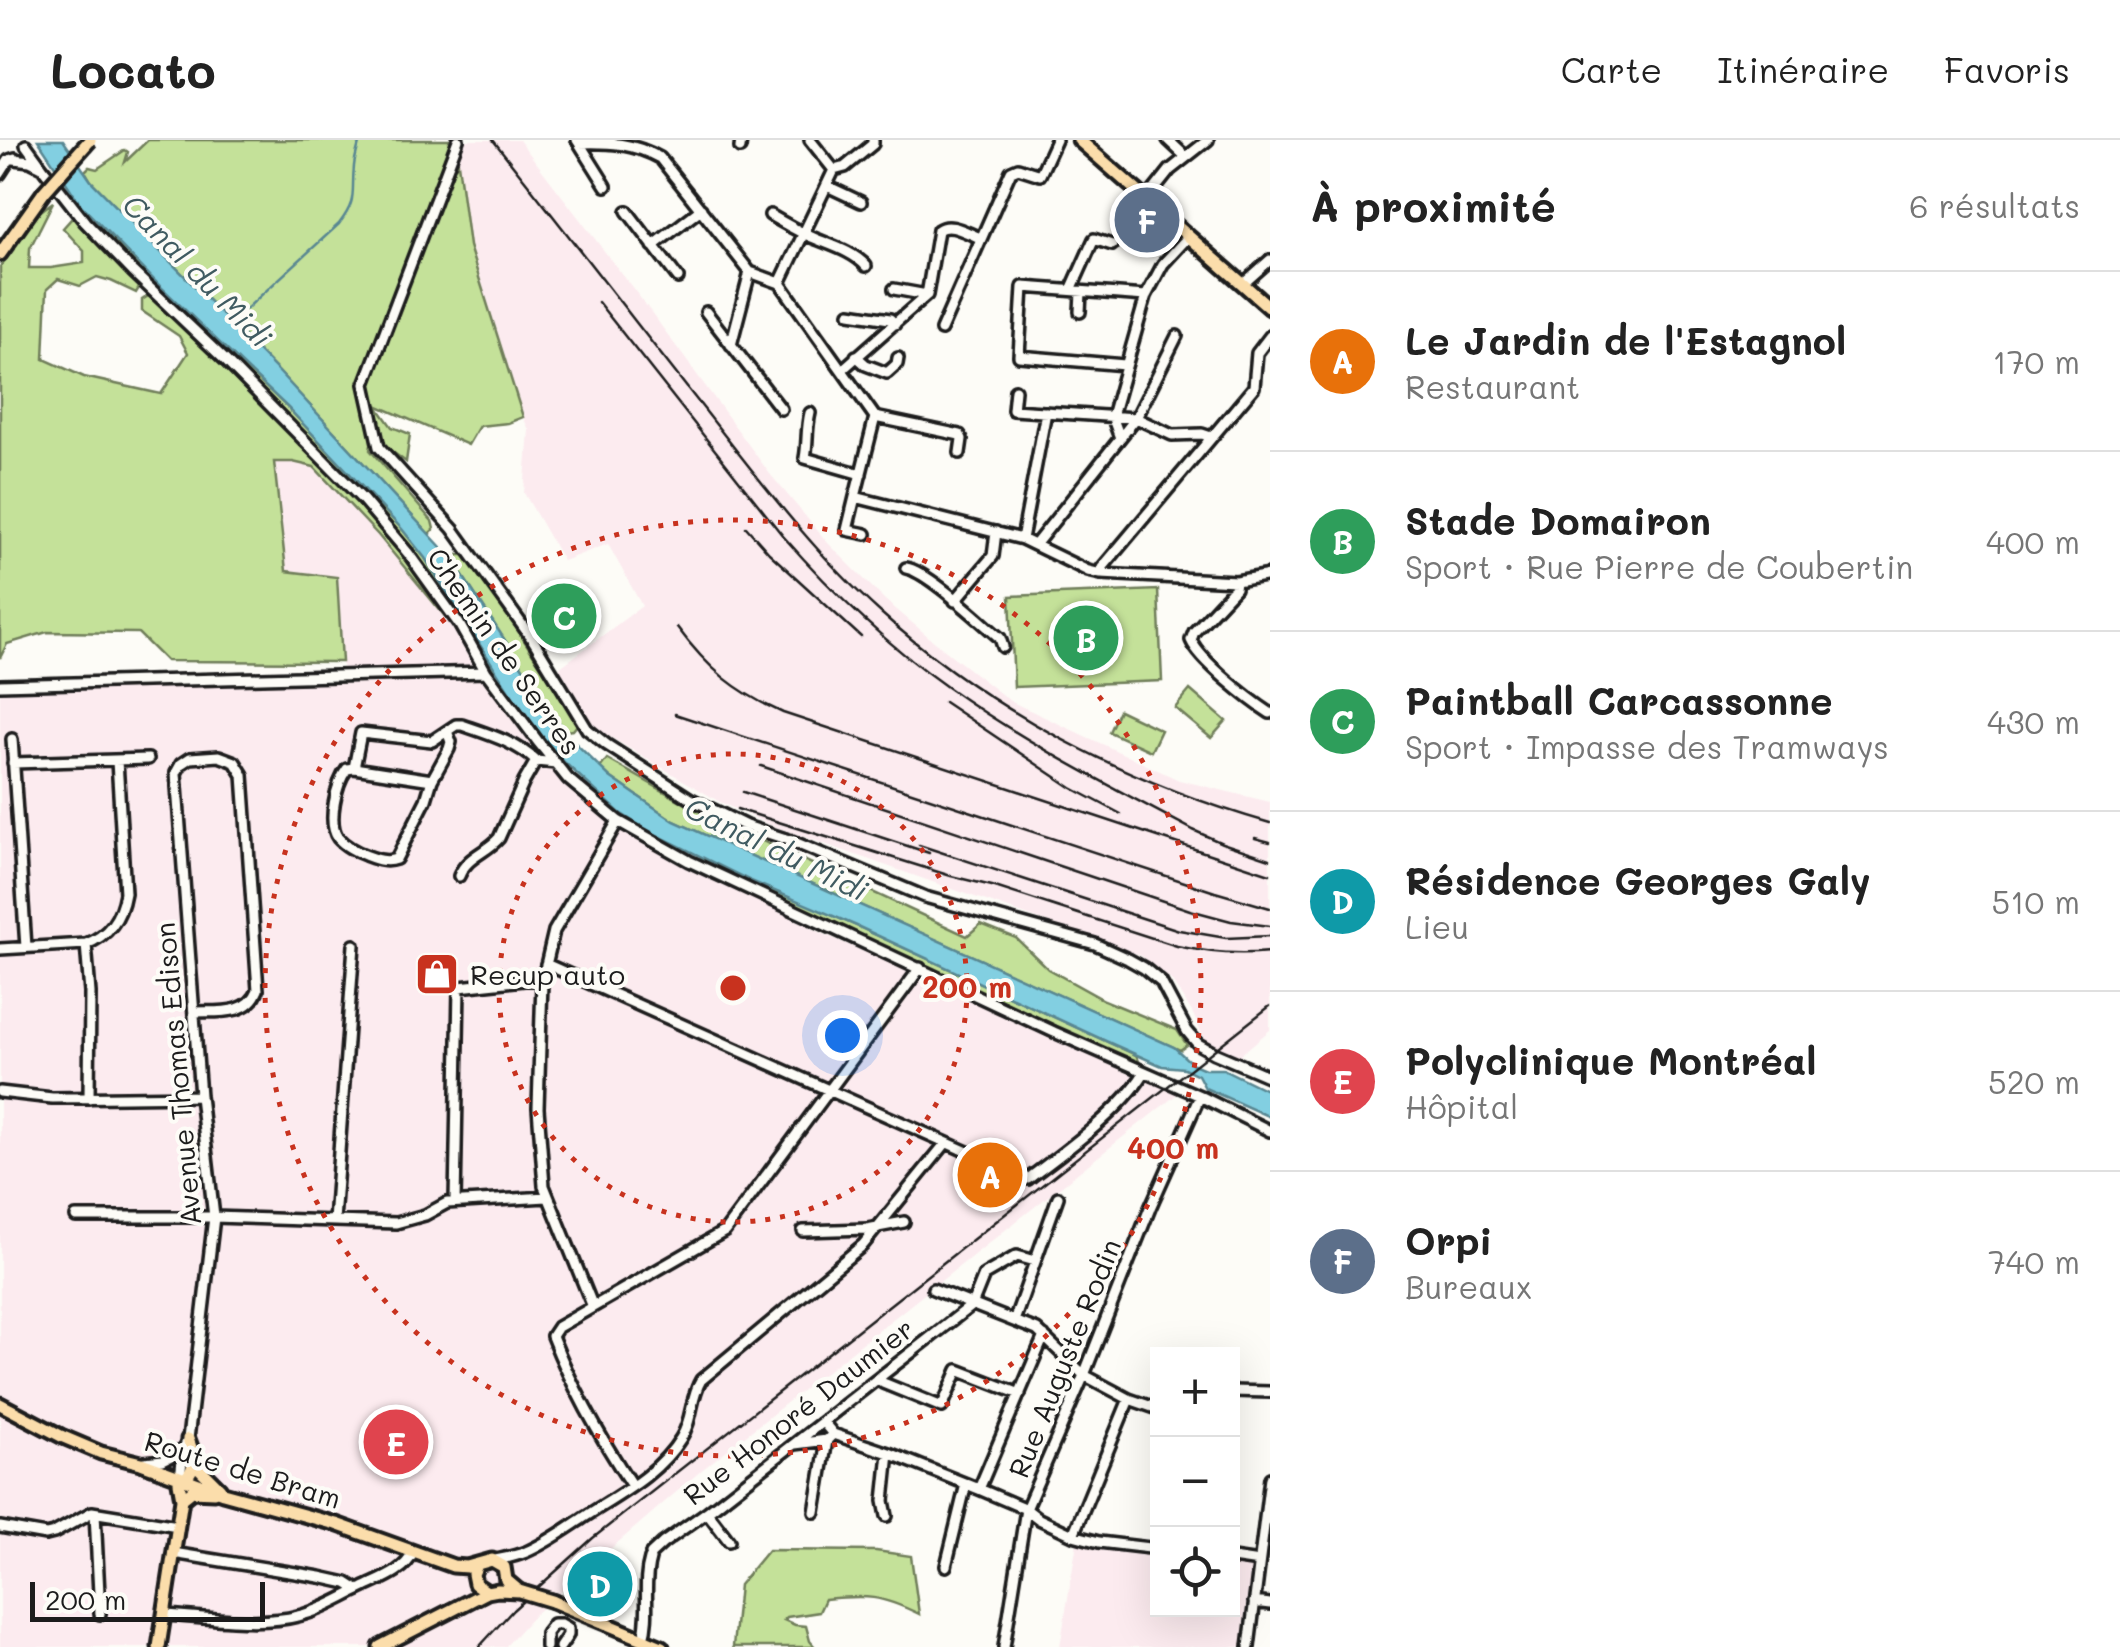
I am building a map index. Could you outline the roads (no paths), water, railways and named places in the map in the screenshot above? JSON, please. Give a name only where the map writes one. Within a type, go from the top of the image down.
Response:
[{"type":"main road","points":[[0,254],[44,192],[90,140]]},
{"type":"main road","points":[[1079,140],[1270,308]]},
{"type":"main road","name":"Route de Bram","points":[[0,1404],[102,1454],[336,1524],[453,1566],[477,1565]]},
{"type":"main road","points":[[186,1444],[194,1463],[223,1492]]},
{"type":"main road","points":[[102,1454],[128,1466],[182,1478]]},
{"type":"main road","points":[[159,1647],[182,1478],[194,1463]]},
{"type":"main road","points":[[182,1499],[192,1491],[223,1492]]},
{"type":"main road","points":[[380,1647],[499,1585],[504,1567],[496,1560],[484,1560],[477,1565],[473,1580],[478,1588],[499,1585],[552,1601],[662,1647]]},
{"type":"street","points":[[458,140],[365,384],[379,447],[453,530],[533,640],[587,729],[691,799],[746,826],[925,897],[1094,944],[1128,958],[1160,982],[1198,1044],[1270,1077]]},
{"type":"street","points":[[810,140],[834,170]]},
{"type":"street","points":[[834,170],[845,167],[873,140]]},
{"type":"street","points":[[941,330],[1011,171],[1018,168],[1040,175],[1056,140]]},
{"type":"street","points":[[1168,140],[1186,156]]},
{"type":"street","points":[[1146,199],[1170,170],[1208,140]]},
{"type":"street","points":[[578,142],[642,144],[660,158],[750,272],[780,283],[875,418],[960,435],[960,453]]},
{"type":"street","points":[[578,142],[606,186]]},
{"type":"street","points":[[0,174],[7,160],[23,151],[26,143]]},
{"type":"street","name":"Chemin de Serres","points":[[26,143],[85,222],[363,500],[408,553],[459,624],[486,672],[568,779],[618,821],[688,860],[1270,1132]]},
{"type":"street","points":[[7,160],[30,160],[42,167]]},
{"type":"street","points":[[780,283],[834,170]]},
{"type":"street","points":[[827,186],[860,202]]},
{"type":"street","points":[[654,246],[701,209]]},
{"type":"street","points":[[627,211],[678,278]]},
{"type":"street","points":[[770,215],[862,260],[866,266]]},
{"type":"street","points":[[842,370],[928,296],[938,230],[949,226],[981,238]]},
{"type":"street","points":[[1080,312],[1076,291],[1100,226]]},
{"type":"street","points":[[1120,438],[1112,416],[1146,296],[1163,264],[1189,236]]},
{"type":"street","points":[[1094,238],[1112,245]]},
{"type":"street","points":[[1243,284],[1270,260]]},
{"type":"street","points":[[731,345],[750,272]]},
{"type":"street","points":[[1024,272],[1019,356],[1126,365]]},
{"type":"street","points":[[1023,287],[1146,296]]},
{"type":"street","points":[[894,290],[928,296]]},
{"type":"street","points":[[706,312],[781,409]]},
{"type":"street","points":[[850,312],[890,319],[895,324]]},
{"type":"street","points":[[1035,545],[1136,418],[1178,336]]},
{"type":"street","points":[[1101,574],[1102,568],[1254,387],[1257,353],[1270,336]]},
{"type":"street","points":[[856,356],[866,365],[887,373],[898,358]]},
{"type":"street","points":[[757,378],[768,372]]},
{"type":"street","points":[[1015,390],[1013,410],[1136,418],[1172,435],[1211,437]]},
{"type":"street","points":[[1022,539],[1046,412]]},
{"type":"street","points":[[810,413],[805,458],[862,474]]},
{"type":"street","points":[[866,534],[848,530],[875,418]]},
{"type":"street","points":[[855,497],[1022,539],[1101,574],[1236,582],[1270,574]]},
{"type":"street","points":[[955,601],[992,556],[994,531]]},
{"type":"street","points":[[906,568],[916,570],[955,601],[1000,638],[1003,647]]},
{"type":"street","points":[[1236,582],[1194,632],[1192,640],[1195,648],[1227,678],[1270,713]]},
{"type":"street","points":[[0,686],[486,672]]},
{"type":"street","points":[[354,768],[361,734],[432,741],[456,725],[500,738],[536,761],[556,763]]},
{"type":"street","points":[[432,780],[347,769],[335,799],[335,833],[362,854],[387,862],[396,860],[451,742],[448,732]]},
{"type":"street","points":[[12,739],[26,947]]},
{"type":"street","name":"Avenue Thomas Edison","points":[[182,1478],[214,1217],[200,1096],[176,773],[190,758],[220,756],[234,762],[243,775],[258,990],[253,1002],[242,1008],[194,1012]]},
{"type":"street","points":[[13,763],[148,759]]},
{"type":"street","points":[[0,949],[86,944],[112,928],[125,892],[116,761]]},
{"type":"street","points":[[460,876],[468,860],[499,838],[536,761]]},
{"type":"street","points":[[593,1307],[546,1197],[538,1108],[543,978],[554,930],[618,821]]},
{"type":"street","points":[[86,944],[90,993],[89,1098]]},
{"type":"street","points":[[334,1220],[354,945]]},
{"type":"street","points":[[546,964],[1028,1180],[1136,1087],[1144,1073]]},
{"type":"street","points":[[632,1486],[603,1442],[552,1336],[558,1327],[726,1231],[920,968]]},
{"type":"street","points":[[456,1202],[460,986],[543,978]]},
{"type":"street","points":[[0,1092],[52,1098],[200,1096]]},
{"type":"street","name":"Rue Auguste Rodin","points":[[1004,1647],[1026,1509],[1200,1096]]},
{"type":"street","points":[[499,1585],[523,1554],[632,1486],[670,1455],[690,1422],[696,1388],[710,1370],[863,1245],[945,1144]]},
{"type":"street","points":[[1014,1321],[1058,1196]]},
{"type":"street","points":[[76,1217],[396,1223],[456,1202],[546,1197]]},
{"type":"street","points":[[803,1231],[879,1228],[904,1222]]},
{"type":"street","name":"Rue Honoré Daumier","points":[[642,1639],[647,1621],[646,1571],[651,1556],[663,1542],[972,1305],[984,1276],[1017,1256],[1035,1261]]},
{"type":"street","points":[[933,1289],[1037,1330],[1084,1375],[1150,1407]]},
{"type":"street","points":[[979,1489],[1044,1336]]},
{"type":"street","points":[[878,1378],[942,1406],[958,1370],[1020,1394]]},
{"type":"street","points":[[1240,1392],[1270,1392]]},
{"type":"street","points":[[1072,1535],[1130,1399]]},
{"type":"street","points":[[815,1512],[830,1437],[823,1422]]},
{"type":"street","points":[[795,1444],[812,1444],[830,1437],[890,1453],[1026,1509],[1072,1535],[1150,1548]]},
{"type":"street","points":[[141,1463],[175,1456],[186,1444]]},
{"type":"street","points":[[886,1516],[890,1453]]},
{"type":"street","points":[[1249,1647],[1263,1564],[1270,1478]]},
{"type":"street","points":[[946,1566],[966,1484]]},
{"type":"street","points":[[0,1527],[46,1535],[95,1512],[178,1526]]},
{"type":"street","points":[[95,1512],[100,1614]]},
{"type":"street","points":[[706,1512],[729,1541]]},
{"type":"street","points":[[174,1552],[320,1577],[347,1583],[358,1590]]},
{"type":"street","points":[[164,1615],[262,1620],[296,1617],[408,1564],[413,1553]]},
{"type":"street","points":[[496,1560],[523,1554]]},
{"type":"street","points":[[1254,1602],[1270,1604]]},
{"type":"street","points":[[546,1647],[548,1627],[556,1624],[568,1628],[560,1647]]},
{"type":"water","points":[[38,140],[63,140],[91,181],[278,371],[442,548],[567,735],[610,777],[674,821],[1174,1047],[1191,1063],[1205,1069],[1223,1069],[1270,1092],[1270,1117],[1205,1088],[1198,1075],[1184,1068],[1162,1066],[751,881],[620,813],[552,751],[402,529],[288,408],[81,205]]},
{"type":"waterway","name":"Canal du Midi","points":[[245,310],[339,224],[349,208],[360,140]]},
{"type":"railway","points":[[493,140],[788,514],[881,613],[969,682],[1064,740],[1164,787],[1270,823]]},
{"type":"railway","points":[[598,302],[783,536],[881,635],[976,707],[1068,763],[1193,830],[1270,859]]},
{"type":"railway","points":[[746,527],[861,637]]},
{"type":"railway","points":[[677,627],[724,678],[783,713],[1270,874]]},
{"type":"railway","points":[[944,702],[1072,788],[1121,814]]},
{"type":"railway","points":[[675,714],[1270,908]]},
{"type":"railway","points":[[761,766],[1190,910],[1270,926]]},
{"type":"railway","points":[[743,792],[929,853]]},
{"type":"railway","points":[[737,809],[1177,946],[1223,953],[1270,952]]},
{"type":"railway","points":[[1255,838],[1270,842]]},
{"type":"railway","points":[[919,845],[1179,930],[1226,938],[1270,936]]},
{"type":"railway","points":[[479,1647],[513,1610],[593,1538],[1270,1006]]},
{"type":"place","name":"Orpi","points":[[1147,220]]},
{"type":"place","name":"Paintball Carcassonne","points":[[564,616]]},
{"type":"place","name":"Stade Domairon","points":[[1086,638]]},
{"type":"place","name":"Recup auto","points":[[437,974]]},
{"type":"place","name":"Le Jardin de l'Estagnol","points":[[990,1175]]},
{"type":"place","name":"Polyclinique Montréal","points":[[396,1442]]},
{"type":"place","name":"Résidence Georges Galy","points":[[600,1584]]}]
